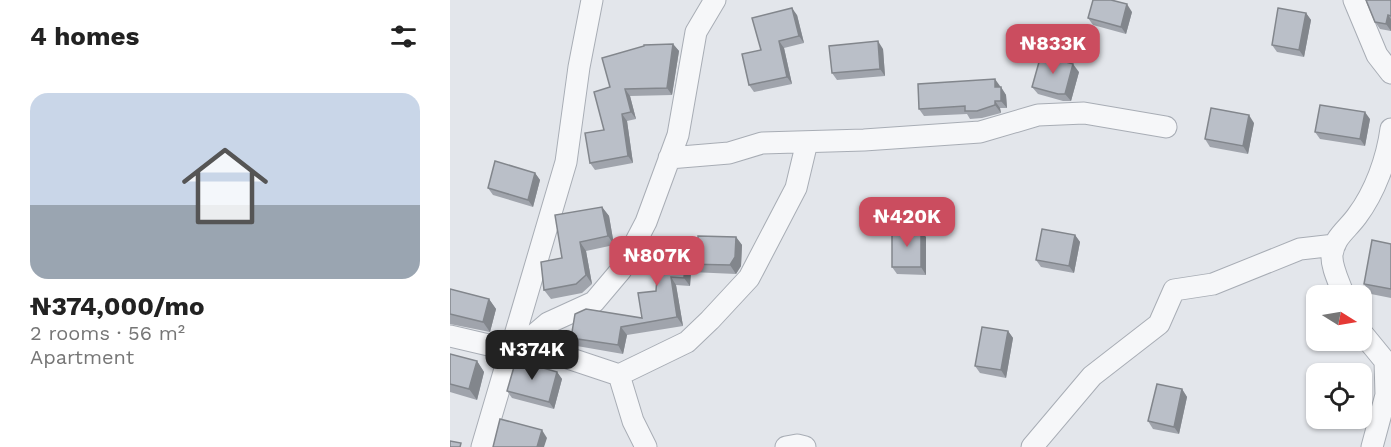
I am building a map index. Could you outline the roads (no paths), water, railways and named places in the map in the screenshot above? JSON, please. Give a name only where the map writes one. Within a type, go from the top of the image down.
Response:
[{"type":"street","points":[[482,447],[512,352],[566,162],[579,68],[592,0]]},
{"type":"street","points":[[512,352],[548,323],[594,302],[621,270],[646,222],[678,135],[696,32],[716,0]]},
{"type":"street","points":[[1354,0],[1377,55],[1391,73]]},
{"type":"street","points":[[669,158],[729,153],[762,143],[980,132],[1038,115],[1084,113],[1166,127]]},
{"type":"street","points":[[1341,285],[1332,257],[1336,239],[1357,217],[1374,188],[1391,129]]},
{"type":"street","points":[[450,336],[512,352],[550,352],[619,375],[687,342],[710,321],[749,278],[796,188],[807,142]]},
{"type":"street","points":[[1032,447],[1092,376],[1159,324],[1174,290],[1213,284],[1300,249],[1335,245]]},
{"type":"street","points":[[1372,345],[1385,361],[1386,395],[1372,447]]},
{"type":"street","points":[[619,375],[633,421],[646,447]]},
{"type":"street","points":[[786,447],[797,445],[805,447]]}]
